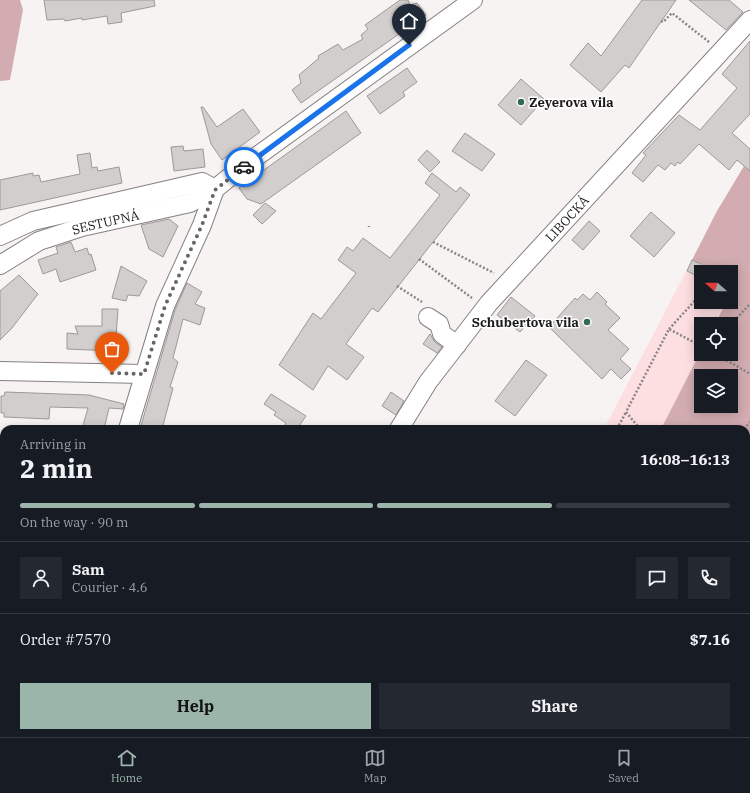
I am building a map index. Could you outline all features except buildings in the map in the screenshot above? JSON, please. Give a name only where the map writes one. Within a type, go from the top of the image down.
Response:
[{"type":"street","name":"SESTUPNÁ","points":[[0,264],[39,241],[82,227],[190,202],[215,190],[242,167],[472,0]]},
{"type":"street","name":"LIBOCKÁ","points":[[401,425],[428,382],[489,303],[750,20]]},
{"type":"street","name":"SESTUPNÁ","points":[[0,236],[33,220],[202,182],[215,190]]},
{"type":"street","points":[[129,425],[165,306],[202,225],[215,190]]},
{"type":"street","points":[[428,317],[439,324],[442,334],[457,345]]},
{"type":"street","points":[[0,371],[144,374]]},
{"type":"path","points":[[661,21],[663,22],[672,13],[714,46]]},
{"type":"path","points":[[433,242],[495,274]]},
{"type":"path","points":[[419,259],[477,301]]},
{"type":"path","points":[[619,425],[669,329],[694,302]]},
{"type":"path","points":[[738,317],[750,304]]},
{"type":"path","points":[[669,329],[694,342]]},
{"type":"path","points":[[728,361],[750,374]]},
{"type":"path","points":[[626,412],[637,425]]},
{"type":"shaded area","points":[[0,0],[20,0],[23,10],[10,80],[0,81]]},
{"type":"shaded area","points":[[744,166],[750,171],[750,425],[663,425],[696,361],[738,361],[738,317],[718,317],[722,309],[738,309],[738,265],[703,265],[692,260],[717,211]]},
{"type":"shaded area","points":[[692,260],[703,265],[694,265],[694,309],[722,309],[718,317],[694,317],[694,361],[696,361],[663,425],[606,425]]},
{"type":"way so far","points":[[112,373],[144,374],[165,306],[202,225],[215,190],[244,167]]},
{"type":"place","name":"Zeyerova vila","points":[[521,102]]},
{"type":"place","name":"Schubertova vila","points":[[587,322]]},
{"type":"route","points":[[244,167],[409,45]]}]
